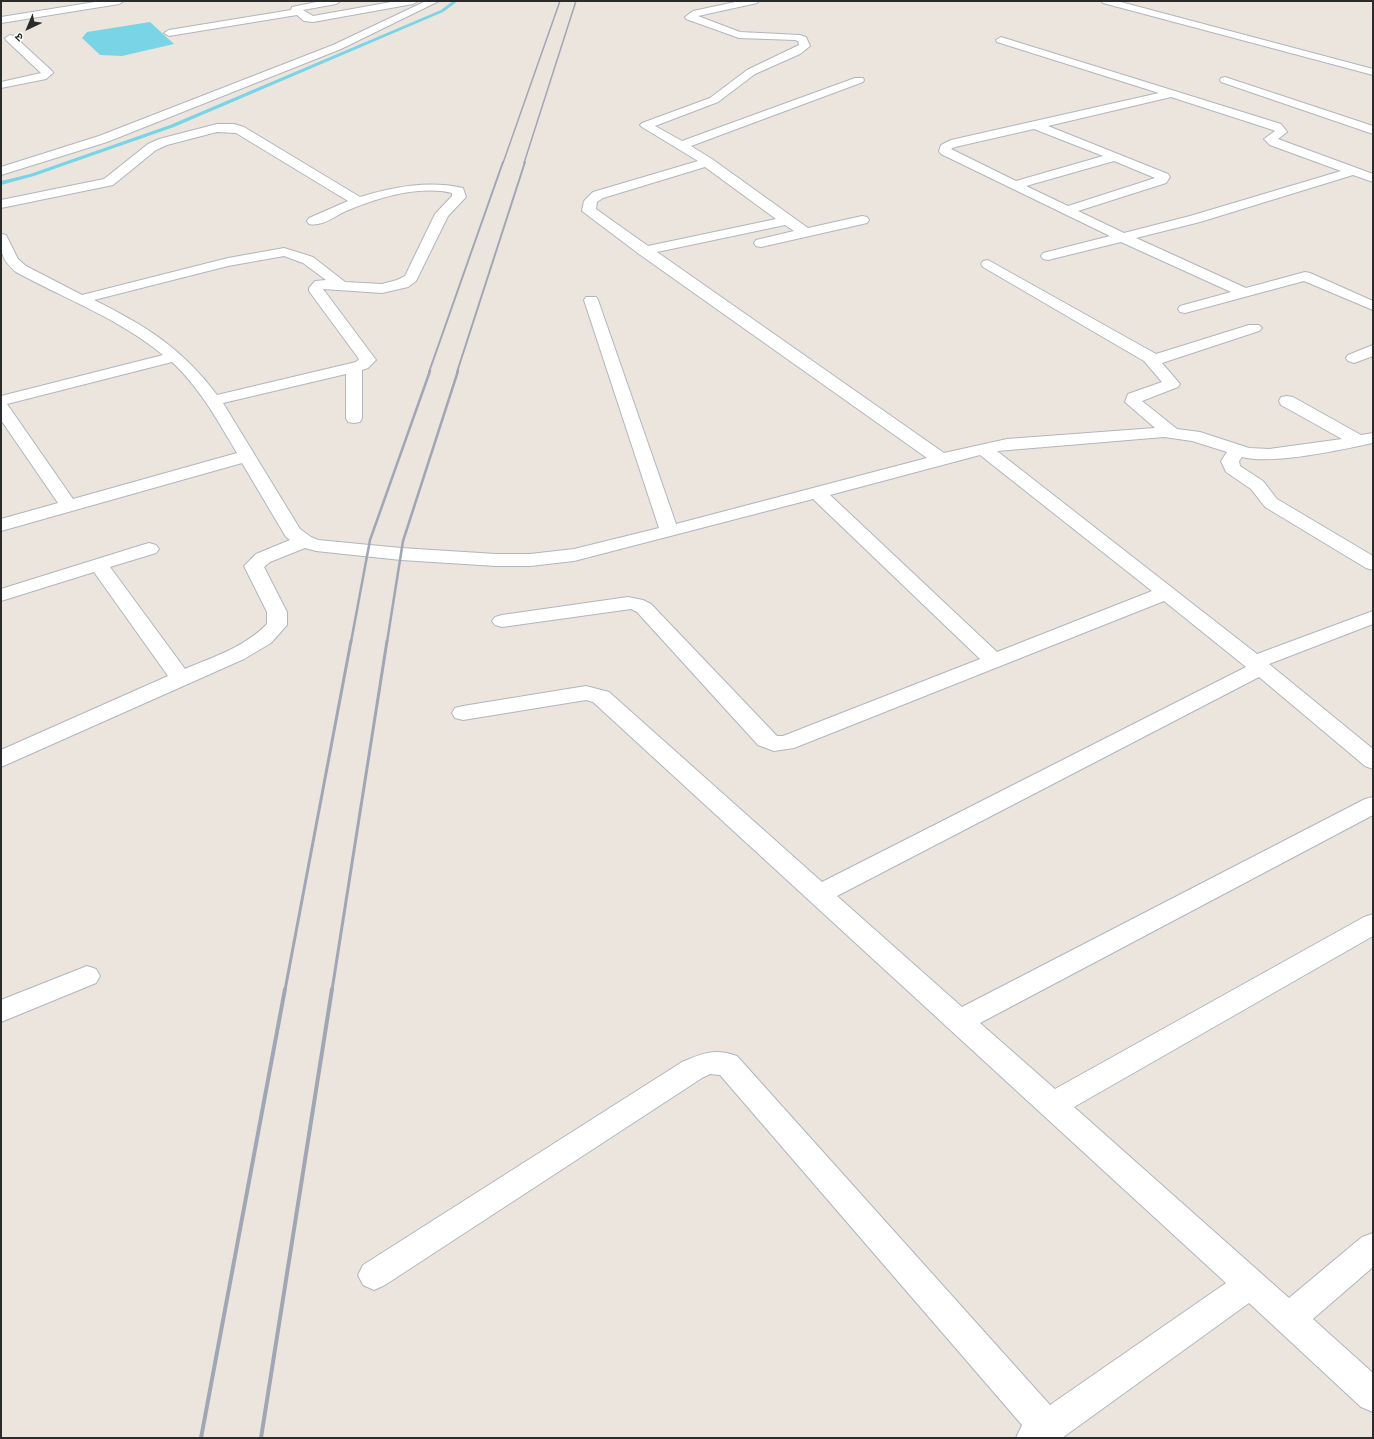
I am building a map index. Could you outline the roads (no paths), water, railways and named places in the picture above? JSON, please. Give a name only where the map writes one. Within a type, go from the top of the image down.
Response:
[{"type":"street","points":[[1,20],[119,1]]},
{"type":"street","points":[[336,1],[297,7],[296,9],[308,18],[320,18],[413,1]]},
{"type":"street","points":[[1,171],[103,139],[337,47],[434,1]]},
{"type":"street","points":[[754,1],[696,13],[690,17],[732,34],[796,37],[802,39],[805,46],[796,52],[751,72],[714,100],[646,125],[682,145],[708,162],[787,221],[806,233]]},
{"type":"street","points":[[1106,1],[1373,72]]},
{"type":"street","points":[[169,33],[299,12]]},
{"type":"street","points":[[1,85],[42,77],[48,73],[10,38]]},
{"type":"street","points":[[1001,40],[1277,127],[1281,130],[1281,132],[1270,139],[1274,142],[1373,178]]},
{"type":"street","points":[[682,145],[859,80]]},
{"type":"street","points":[[1225,80],[1373,130]]},
{"type":"street","points":[[1171,94],[951,144],[945,148],[945,151],[1122,237],[1245,293]]},
{"type":"street","points":[[1036,125],[1164,178],[1067,210]]},
{"type":"street","points":[[1,204],[108,182],[158,143],[208,130],[225,128],[240,130],[358,202]]},
{"type":"street","points":[[1014,185],[1114,157]]},
{"type":"street","points":[[708,162],[598,195],[591,199],[588,205],[591,214],[941,459]]},
{"type":"street","points":[[1048,256],[1217,213],[1354,171]]},
{"type":"street","points":[[212,401],[354,367],[367,362],[368,360],[316,291],[316,288],[320,284],[381,288],[404,284],[411,278],[442,214],[459,197],[458,191],[439,186],[382,196],[358,202],[314,221]]},
{"type":"street","points":[[761,243],[862,220]]},
{"type":"street","points":[[644,251],[787,221]]},
{"type":"street","points":[[1,238],[10,258],[21,269],[82,299],[158,342],[184,366],[212,401],[293,533],[304,541],[316,544],[394,553],[496,560],[530,560],[574,555],[817,493],[941,459],[1018,442],[1171,432],[1194,436],[1247,453],[1269,454],[1361,440]]},
{"type":"street","points":[[82,299],[228,262],[284,252],[293,253],[316,265],[340,285]]},
{"type":"street","points":[[988,264],[1154,358],[1254,328]]},
{"type":"street","points":[[1185,309],[1305,276],[1373,306]]},
{"type":"street","points":[[591,300],[669,531]]},
{"type":"street","points":[[1354,358],[1373,350]]},
{"type":"street","points":[[1,401],[174,357]]},
{"type":"street","points":[[1154,358],[1152,360],[1153,363],[1172,384],[1134,397],[1132,402],[1171,432]]},
{"type":"street","points":[[354,367],[354,418]]},
{"type":"street","points":[[1287,400],[1361,440],[1373,455]]},
{"type":"street","points":[[1,408],[69,506]]},
{"type":"street","points":[[983,449],[1258,666],[1373,761]]},
{"type":"street","points":[[1238,450],[1230,461],[1232,468],[1256,485],[1271,502],[1373,564]]},
{"type":"street","points":[[1,525],[247,456]]},
{"type":"street","points":[[817,493],[994,661]]},
{"type":"street","points":[[1,759],[237,654],[264,639],[277,625],[277,612],[254,566],[263,558],[304,541]]},
{"type":"street","points":[[1,595],[149,549]]},
{"type":"street","points":[[98,564],[181,679]]},
{"type":"street","points":[[502,621],[628,603],[636,604],[644,608],[766,740],[774,744],[786,744],[1166,593]]},
{"type":"street","points":[[819,894],[1258,666],[1373,617]]},
{"type":"street","points":[[463,713],[586,693],[601,697],[1373,1395]]},
{"type":"street","points":[[960,1021],[1373,805]]},
{"type":"street","points":[[1052,1105],[1373,924]]},
{"type":"street","points":[[1,1011],[87,976]]},
{"type":"street","points":[[374,1275],[692,1070],[708,1063],[727,1064],[1040,1433],[1250,1284]]},
{"type":"street","points":[[1289,1319],[1373,1247]]},
{"type":"water","points":[[150,22],[174,44],[122,56],[100,55],[82,38],[87,32]]},
{"type":"waterway","points":[[1,183],[32,175],[172,126],[442,11],[456,1]]},
{"type":"railway","points":[[503,163],[560,1]]},
{"type":"railway","points":[[524,163],[576,1]]},
{"type":"railway","points":[[429,372],[503,162]]},
{"type":"railway","points":[[457,372],[525,162]]},
{"type":"railway","points":[[351,642],[370,540],[430,371]]},
{"type":"railway","points":[[387,642],[403,541],[458,371]]},
{"type":"railway","points":[[285,990],[351,641]]},
{"type":"railway","points":[[332,990],[387,641]]},
{"type":"railway","points":[[201,1438],[285,989]]},
{"type":"railway","points":[[261,1438],[332,989]]}]
